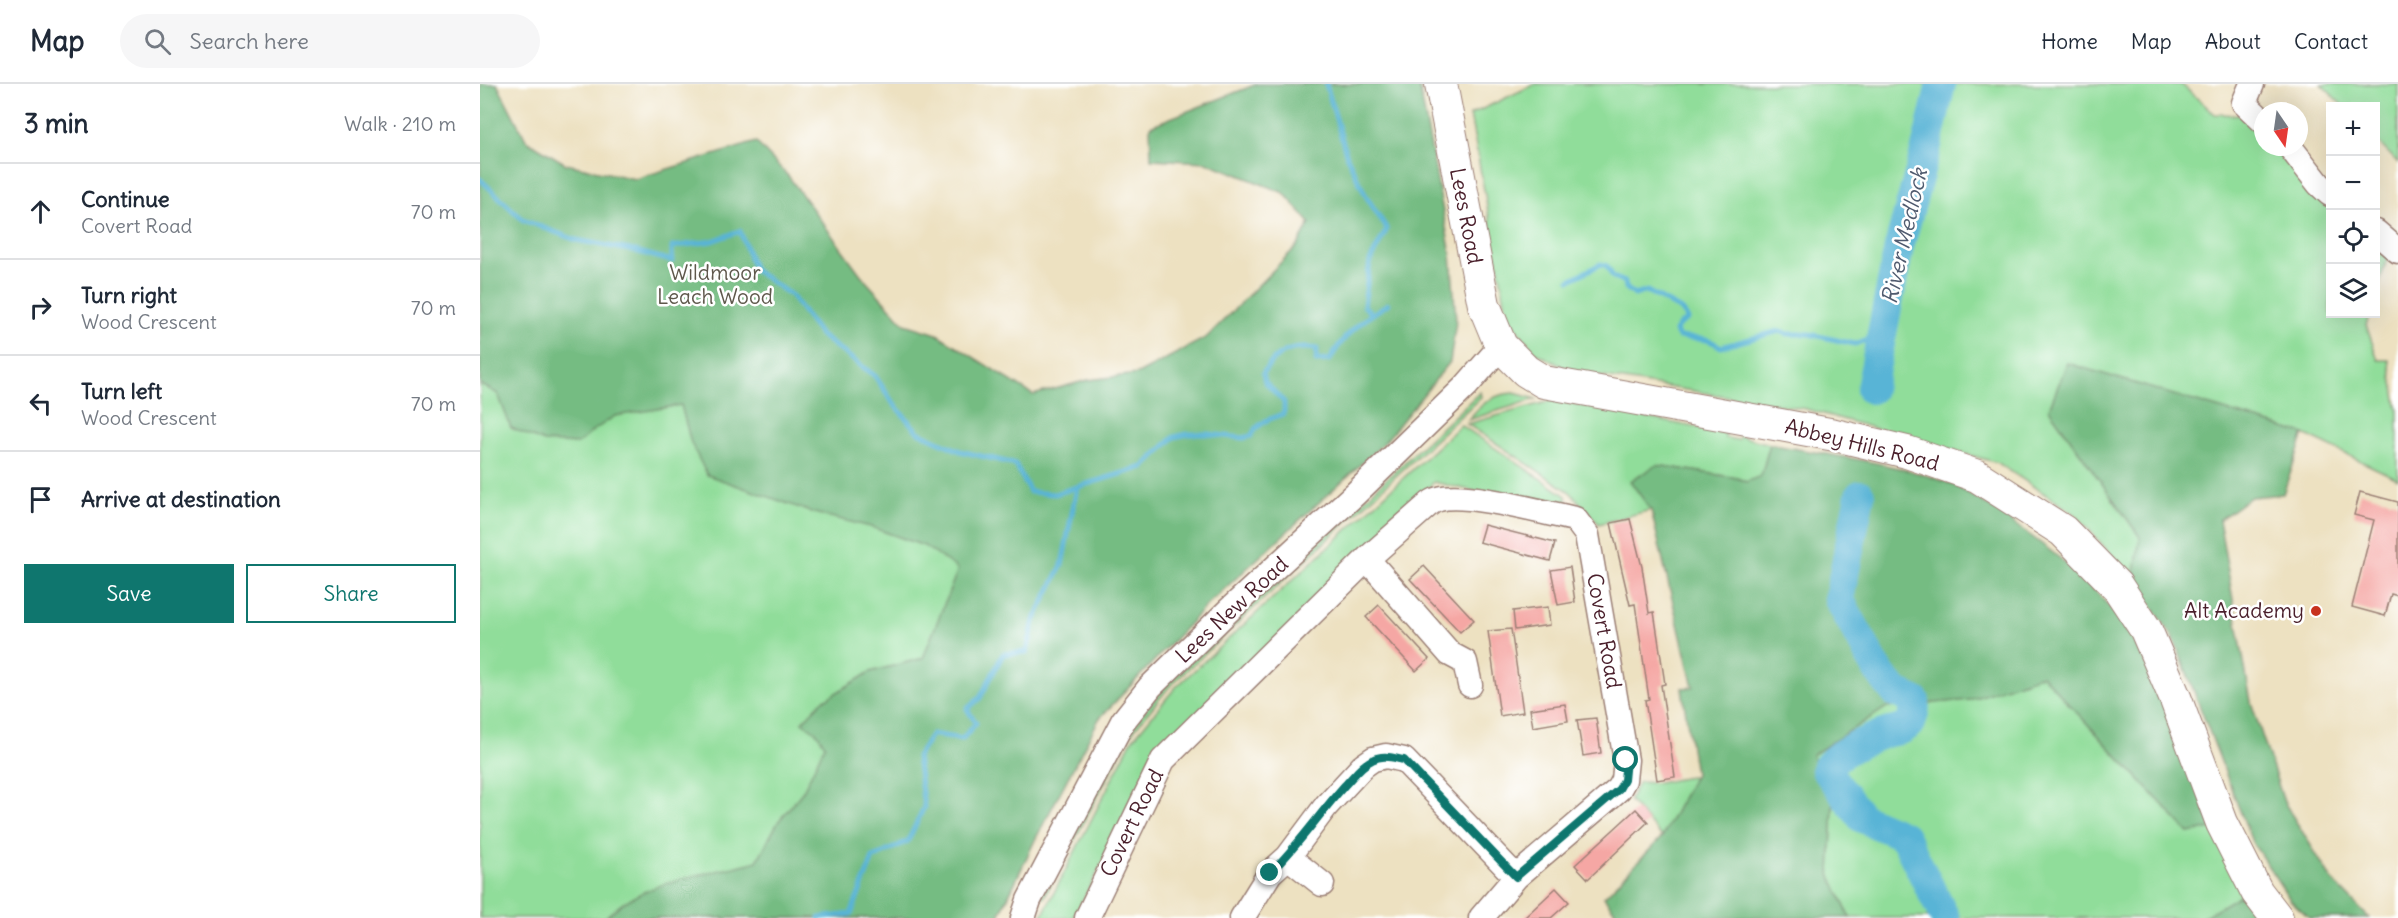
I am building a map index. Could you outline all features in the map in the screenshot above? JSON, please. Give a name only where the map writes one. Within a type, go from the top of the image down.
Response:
[{"type":"main road","name":"Lees Road","points":[[1441,84],[1484,305],[1501,346]]},
{"type":"main road","name":"Abbey Hills Road","points":[[1501,346],[1526,371],[1544,382],[1835,435],[1907,452],[1977,476],[2064,531],[2117,586],[2146,630],[2176,700],[2222,824],[2257,892],[2277,918]]},
{"type":"street","points":[[2297,156],[2326,190]]},
{"type":"street","points":[[2380,235],[2398,251]]},
{"type":"street","name":"Lees New Road","points":[[1023,918],[1029,900],[1123,721],[1144,696],[1228,611],[1415,436],[1466,386],[1501,346]]},
{"type":"street","name":"Covert Road","points":[[1087,918],[1162,760],[1367,559],[1426,506],[1438,499],[1449,497],[1467,497],[1575,519],[1587,535],[1626,760],[1624,780],[1619,789],[1516,877],[1481,918]]},
{"type":"street","points":[[1367,559],[1450,654],[1465,662],[1470,685]]},
{"type":"street","points":[[1242,918],[1270,873],[1288,856],[1326,806],[1363,766],[1373,759],[1386,756],[1404,760],[1516,877]]},
{"type":"street","points":[[1288,856],[1322,884]]},
{"type":"green space","name":"Wildmoor Leach Wood","points":[[480,84],[497,84],[526,140],[566,164],[635,179],[756,142],[789,177],[864,279],[905,324],[937,334],[1033,395],[1088,380],[1138,374],[1207,337],[1298,245],[1310,223],[1284,193],[1206,162],[1151,159],[1150,126],[1257,84],[1419,84],[1451,254],[1456,321],[1450,362],[1384,443],[1208,604],[1099,719],[1034,842],[998,918],[605,918],[620,905],[657,887],[676,880],[757,861],[778,822],[803,791],[825,745],[817,733],[802,722],[821,702],[870,672],[923,658],[958,569],[924,546],[871,527],[814,513],[707,475],[691,443],[681,405],[615,416],[578,444],[544,442],[511,428],[498,394],[480,384]]},
{"type":"green space","points":[[1535,84],[2181,84],[2215,114],[2243,115],[2254,127],[2254,156],[2283,156],[2326,200],[2326,318],[2369,318],[2366,325],[2378,360],[2389,360],[2398,410],[2398,479],[2304,434],[2068,364],[2049,409],[2140,537],[2134,580],[2075,514],[1998,463],[1806,409],[1573,372],[1536,353],[1508,318],[1470,115]]},
{"type":"green space","points":[[2321,84],[2398,84],[2398,163],[2380,144],[2380,102],[2339,102]]},
{"type":"green space","points":[[2380,244],[2389,252],[2380,281]]},
{"type":"green space","points":[[480,350],[673,389],[972,551],[1034,842],[998,918],[480,918]]},
{"type":"green space","points":[[2067,363],[2304,434],[2283,494],[2251,497],[2219,520],[2251,702],[2284,802],[2332,880],[2369,918],[2310,918],[2291,901],[2252,842],[2173,637],[2134,580],[2140,537],[2049,409]]},
{"type":"green space","points":[[1480,392],[1481,397],[1170,686],[1130,735],[1044,898],[1041,897],[1127,733],[1166,684]]},
{"type":"green space","points":[[1514,393],[1536,399],[1468,420],[1488,401],[1500,395]]},
{"type":"green space","points":[[1554,400],[1726,433],[1725,438],[1738,440],[1740,436],[1770,444],[1761,477],[1746,482],[1737,478],[1657,465],[1651,510],[1599,524],[1570,492],[1467,424]]},
{"type":"green space","points":[[1461,425],[1566,496],[1570,513],[1434,482],[1159,757],[1073,918],[1041,918],[1132,740],[1175,688]]},
{"type":"green space","points":[[1770,444],[1879,464],[1952,484],[2003,516],[2069,566],[2112,610],[2135,643],[2178,734],[2212,828],[2189,833],[2042,675],[1969,700],[1887,707],[1812,755],[1833,801],[1830,874],[1850,918],[1620,918],[1604,897],[1662,837],[1695,774],[1682,688],[1693,687],[1651,510],[1630,481],[1657,465],[1737,478],[1746,482],[1761,476]]},
{"type":"green space","points":[[2042,675],[2189,833],[2212,828],[2242,894],[2202,918],[1850,918],[1830,874],[1833,801],[1812,755],[1887,706],[1969,700]]},
{"type":"green space","points":[[1694,776],[1662,837],[1629,800],[1639,782],[1658,783]]},
{"type":"green space","points":[[2242,894],[2260,918],[2202,918],[2203,917]]},
{"type":"building","points":[[2360,492],[2398,502],[2398,596],[2391,594],[2385,616],[2352,607],[2374,520],[2354,515]]},
{"type":"building","points":[[1630,519],[1642,567],[1649,613],[1654,612],[1665,684],[1661,685],[1675,777],[1657,780],[1645,700],[1649,699],[1635,604],[1630,605],[1611,523]]},
{"type":"building","points":[[1484,525],[1555,543],[1550,561],[1479,542]]},
{"type":"building","points":[[1424,566],[1474,620],[1460,632],[1410,579]]},
{"type":"building","points":[[1570,567],[1575,602],[1558,605],[1551,570]]},
{"type":"building","points":[[1379,605],[1429,659],[1416,671],[1366,617]]},
{"type":"building","points":[[1548,607],[1550,625],[1515,630],[1513,611]]},
{"type":"building","points":[[1511,629],[1523,712],[1500,716],[1488,631]]},
{"type":"building","points":[[1565,704],[1568,721],[1533,727],[1530,709]]},
{"type":"building","points":[[1596,718],[1601,753],[1583,756],[1577,720]]},
{"type":"building","points":[[1636,809],[1648,822],[1588,879],[1575,865]]},
{"type":"building","points":[[1556,888],[1569,902],[1551,918],[1524,918]]},
{"type":"waterway","points":[[1326,84],[1347,157],[1366,196],[1387,229],[1370,261],[1364,306],[1372,314]]},
{"type":"waterway","name":"River Medlock","points":[[1871,389],[1899,247],[1941,84]]},
{"type":"waterway","points":[[480,179],[523,220],[576,240],[635,251],[672,261],[672,247],[712,241],[740,231],[754,270],[791,295],[820,335],[875,376],[893,403],[918,432],[960,451],[1015,464],[1030,492],[1055,494],[1077,487]]},
{"type":"waterway","points":[[1570,280],[1601,264],[1607,266],[1613,277],[1625,282],[1626,288],[1635,295],[1647,291],[1681,310],[1688,319],[1675,331],[1679,337],[1706,340],[1721,347],[1779,331],[1788,334],[1809,334],[1855,344],[1869,339],[1872,330],[1883,326]]},
{"type":"waterway","points":[[819,918],[851,914],[873,858],[908,841],[924,807],[917,757],[932,734],[962,739],[976,723],[967,709],[980,698],[1003,654],[1027,652],[1034,621],[1062,565],[1077,487],[1143,467],[1174,437],[1188,434],[1243,438],[1251,436],[1256,428],[1267,420],[1283,414],[1284,411],[1284,402],[1265,382],[1263,373],[1274,359],[1286,351],[1308,348],[1317,349],[1316,361],[1330,360],[1355,328],[1388,304]]},
{"type":"waterway","name":"River Medlock","points":[[1860,495],[1839,599],[1877,669],[1895,692],[1915,701],[1911,721],[1905,728],[1882,734],[1844,752],[1826,770],[1862,818],[1904,836],[1945,918]]},
{"type":"place","name":"Alt Academy","points":[[2316,611]]},
{"type":"route","points":[[1270,873],[1288,856],[1326,806],[1363,766],[1373,759],[1386,756],[1404,760],[1516,877],[1619,789],[1624,780],[1626,760]]}]
